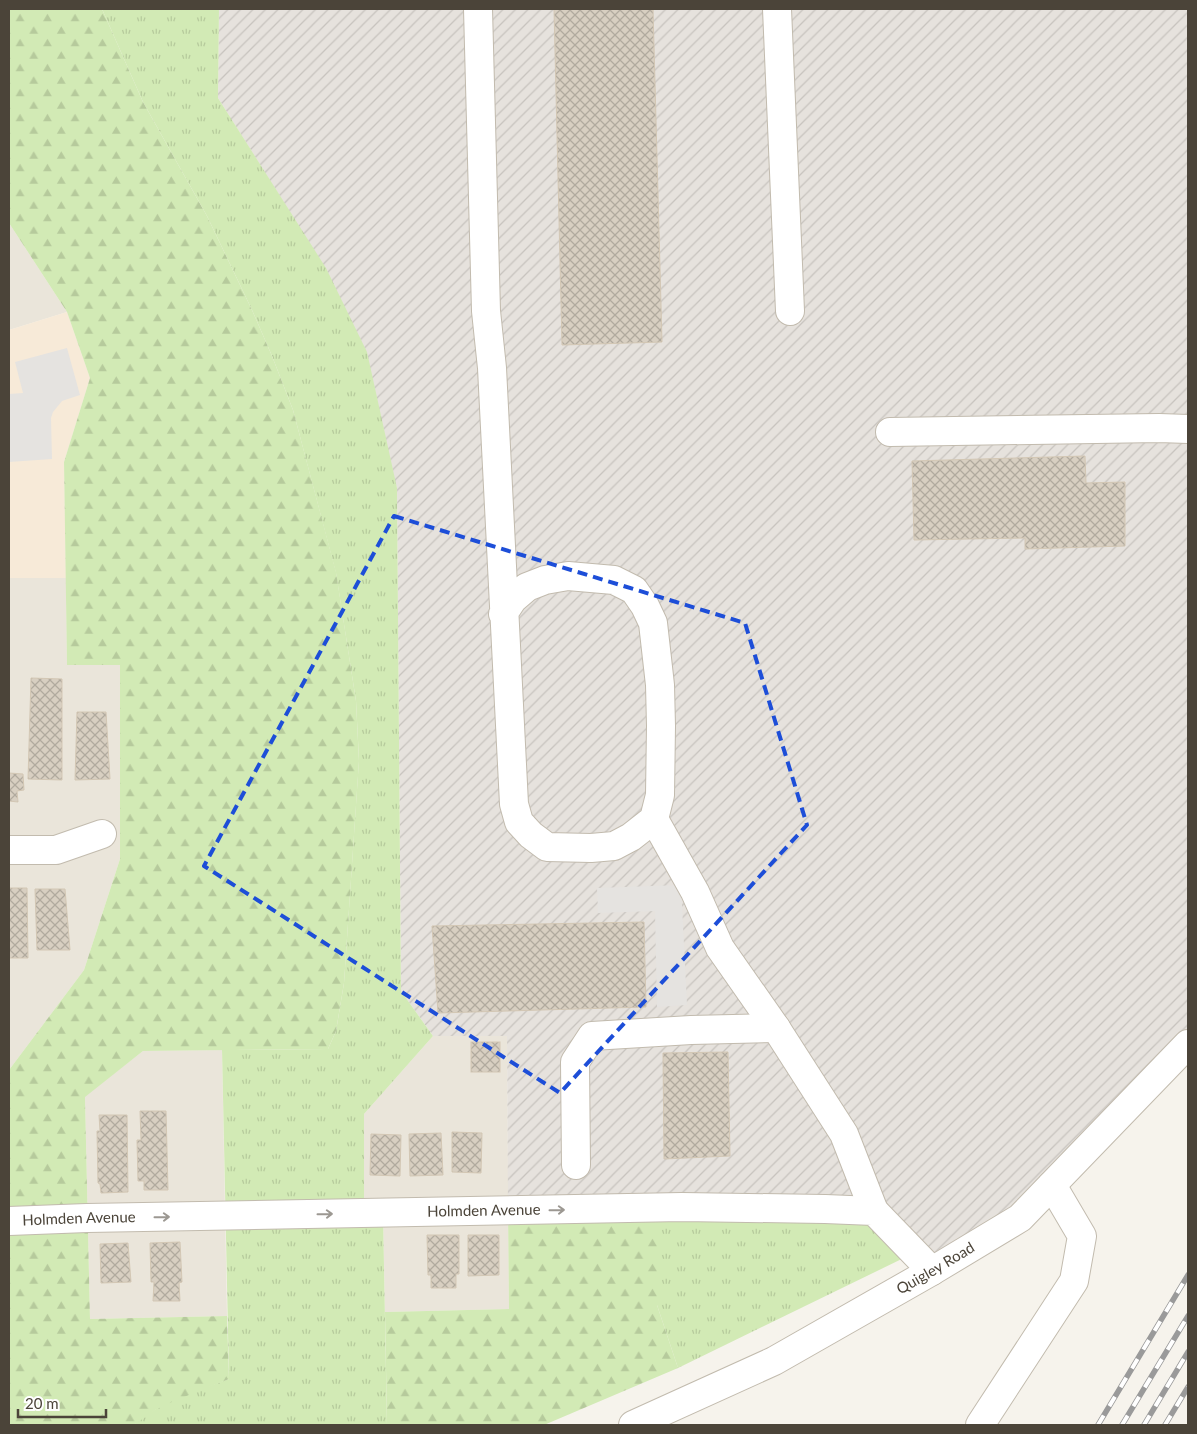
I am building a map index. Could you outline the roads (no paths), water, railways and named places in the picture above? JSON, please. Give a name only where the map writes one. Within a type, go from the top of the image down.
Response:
[{"type":"street","points":[[478,9],[486,311],[492,368],[503,614],[514,804],[519,822],[531,835],[547,846],[591,848],[614,846],[631,837],[654,820],[660,795],[661,710],[657,650],[653,623],[645,606],[634,590],[614,580],[568,576],[545,580],[527,587],[513,599],[503,614]]},
{"type":"street","points":[[777,9],[790,312]]},
{"type":"street","points":[[890,432],[1188,429]]},
{"type":"street","points":[[654,820],[695,892],[720,948],[776,1028],[844,1134],[874,1211],[932,1271]]},
{"type":"street","points":[[9,850],[56,850],[102,834]]},
{"type":"street","points":[[576,1165],[575,1062],[592,1036],[690,1030],[776,1028]]},
{"type":"street","name":"Quigley Road","points":[[633,1425],[774,1361],[932,1271],[1020,1218],[1188,1044]]},
{"type":"street","points":[[980,1425],[1074,1281],[1082,1236],[1052,1185]]},
{"type":"street","name":"Holmden Avenue","points":[[9,1221],[682,1207],[825,1208],[874,1211]]},
{"type":"railway","points":[[1098,1425],[1188,1275]]},
{"type":"railway","points":[[1122,1425],[1188,1316]]},
{"type":"railway","points":[[1144,1425],[1188,1352]]},
{"type":"railway","points":[[1165,1425],[1188,1387]]}]
